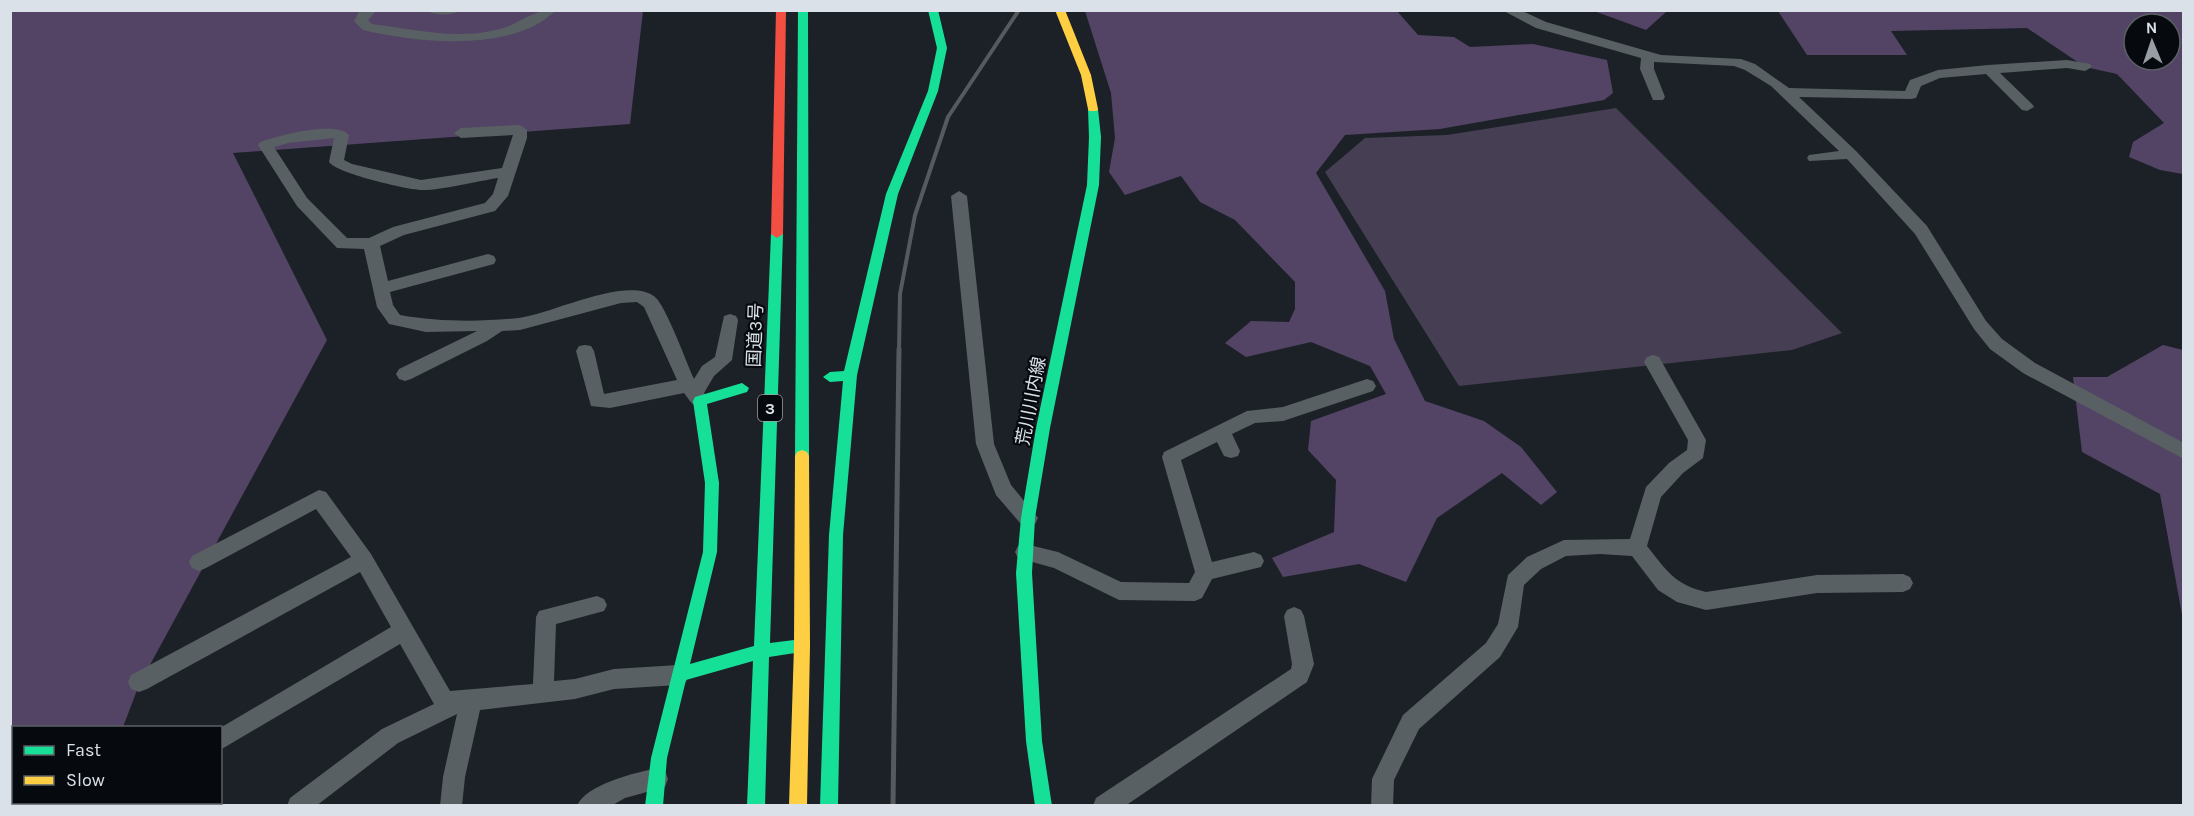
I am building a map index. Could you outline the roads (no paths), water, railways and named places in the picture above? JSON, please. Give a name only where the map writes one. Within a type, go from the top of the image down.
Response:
[{"type":"main road","name":"国道3号","points":[[756,806],[776,265],[781,10]]},
{"type":"main road","name":"3","points":[[798,806],[802,646],[803,10]]},
{"type":"main road","points":[[829,806],[836,535],[850,375],[868,289],[892,194],[933,91],[942,48],[933,10]]},
{"type":"main road","name":"荒川川内線","points":[[1044,806],[1034,741],[1027,652],[1025,552],[1043,428],[1093,185],[1096,153],[1093,99],[1077,45],[1063,17]]},
{"type":"main road","points":[[830,377],[850,375]]},
{"type":"main road","points":[[654,806],[659,758],[710,552],[712,483],[694,393],[742,387]]},
{"type":"main road","points":[[678,675],[762,651],[802,646]]},
{"type":"street","points":[[370,10],[360,21],[368,27],[448,37],[473,37],[495,35],[515,29],[550,10]]},
{"type":"street","points":[[432,10],[455,10]]},
{"type":"street","points":[[1508,10],[1541,25],[1648,56],[1677,62],[1736,62],[1750,67],[1776,83],[1851,154],[1921,230],[1980,325],[1996,344],[2029,369],[2184,452]]},
{"type":"street","points":[[1648,56],[1647,69],[1658,97]]},
{"type":"street","points":[[1784,92],[1911,94],[1915,83],[1938,74],[2067,64],[2085,67]]},
{"type":"street","points":[[1988,69],[2027,107]]},
{"type":"street","points":[[461,133],[520,130],[520,138],[500,196],[490,207],[399,231],[372,243],[343,244],[302,202],[265,145],[286,138],[337,133],[342,135],[336,162],[346,168],[421,185],[508,172]]},
{"type":"street","points":[[1814,158],[1851,154]]},
{"type":"street","points":[[958,196],[985,444],[1003,489],[1028,519]]},
{"type":"street","points":[[490,207],[491,224]]},
{"type":"street","points":[[372,243],[385,307],[395,320],[426,326],[520,324],[621,297],[640,296],[651,303],[694,393]]},
{"type":"street","points":[[381,289],[488,260]]},
{"type":"street","points":[[694,393],[708,371],[723,360],[730,320]]},
{"type":"street","points":[[405,374],[481,337],[496,326]]},
{"type":"street","points":[[585,351],[597,400],[610,401],[694,393]]},
{"type":"street","points":[[1637,548],[1653,494],[1676,468],[1696,453],[1697,440],[1653,362]]},
{"type":"street","points":[[1025,552],[1058,561],[1119,591],[1195,592],[1206,572],[1171,457],[1252,416],[1283,414],[1367,386]]},
{"type":"street","points":[[1221,431],[1232,451]]},
{"type":"street","points":[[199,562],[319,498],[364,560],[444,700],[465,701],[543,693],[614,680],[678,675]]},
{"type":"street","points":[[1382,806],[1383,779],[1411,722],[1493,650],[1508,627],[1515,581],[1534,564],[1564,548],[1600,546],[1637,548],[1665,584],[1684,596],[1706,600],[1817,584],[1903,583]]},
{"type":"street","points":[[140,682],[364,560]]},
{"type":"street","points":[[1206,572],[1254,561]]},
{"type":"street","points":[[543,693],[546,617],[597,605]]},
{"type":"street","points":[[1104,806],[1299,675],[1303,664],[1293,616]]},
{"type":"street","points":[[222,739],[403,630]]},
{"type":"street","points":[[298,806],[390,736],[465,701]]},
{"type":"street","points":[[451,806],[465,701]]},
{"type":"street","points":[[588,806],[621,788],[657,779]]},
{"type":"railway","points":[[899,351],[900,294],[915,215],[948,117],[1019,10]]},
{"type":"railway","points":[[893,806],[899,349]]}]
